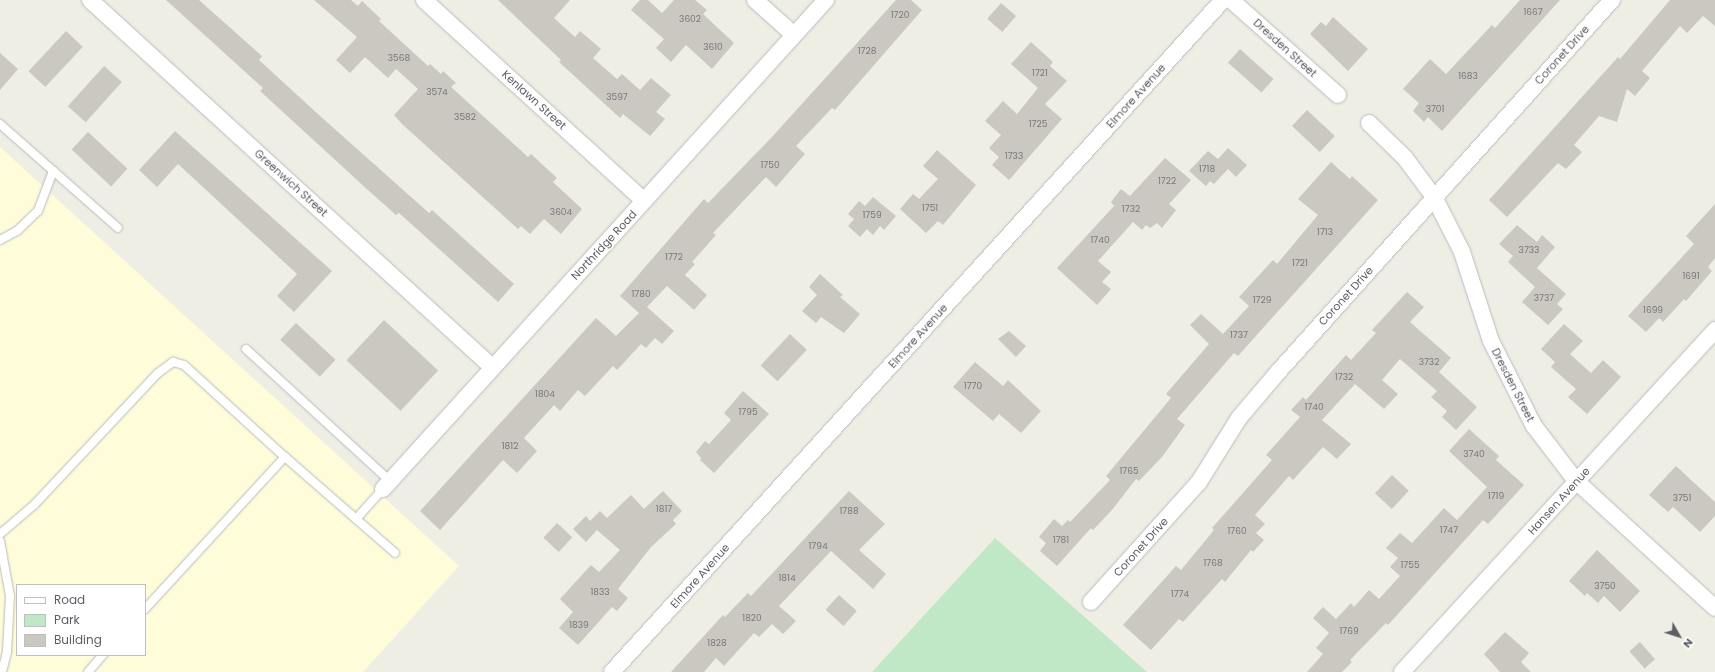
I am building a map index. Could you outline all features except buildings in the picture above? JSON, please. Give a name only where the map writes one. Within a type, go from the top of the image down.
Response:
[{"type":"street","name":"Greenwich Street","points":[[90,0],[492,367]]},
{"type":"street","name":"Kenlawn Street","points":[[424,0],[644,201]]},
{"type":"street","points":[[755,0],[794,36]]},
{"type":"street","name":"Northridge Road","points":[[386,485],[826,0]]},
{"type":"street","name":"Elmore Avenue","points":[[612,672],[1223,0]]},
{"type":"street","name":"Dresden Street","points":[[1231,0],[1338,95]]},
{"type":"street","name":"Coronet Drive","points":[[1091,602],[1199,482],[1239,418],[1434,197],[1612,0]]},
{"type":"street","name":"Dresden Street","points":[[1369,123],[1405,158],[1434,197],[1462,252],[1491,341],[1509,380],[1534,426],[1576,481],[1715,608]]},
{"type":"street","name":"Hansen Avenue","points":[[1402,672],[1715,330]]},
{"type":"lane","points":[[0,124],[118,228]]},
{"type":"lane","points":[[0,240],[17,231],[38,211],[53,171]]},
{"type":"lane","points":[[246,349],[386,485],[356,518]]},
{"type":"lane","points":[[0,534],[34,505],[158,373],[173,362],[184,365],[286,458],[395,553]]},
{"type":"lane","points":[[146,608],[286,458]]},
{"type":"lane","points":[[0,541],[10,596],[7,652],[2,672]]},
{"type":"lane","points":[[88,672],[102,656]]},
{"type":"shaded area","points":[[0,147],[459,566],[363,672],[0,672]]},
{"type":"green space","points":[[995,538],[1147,672],[872,672]]}]
